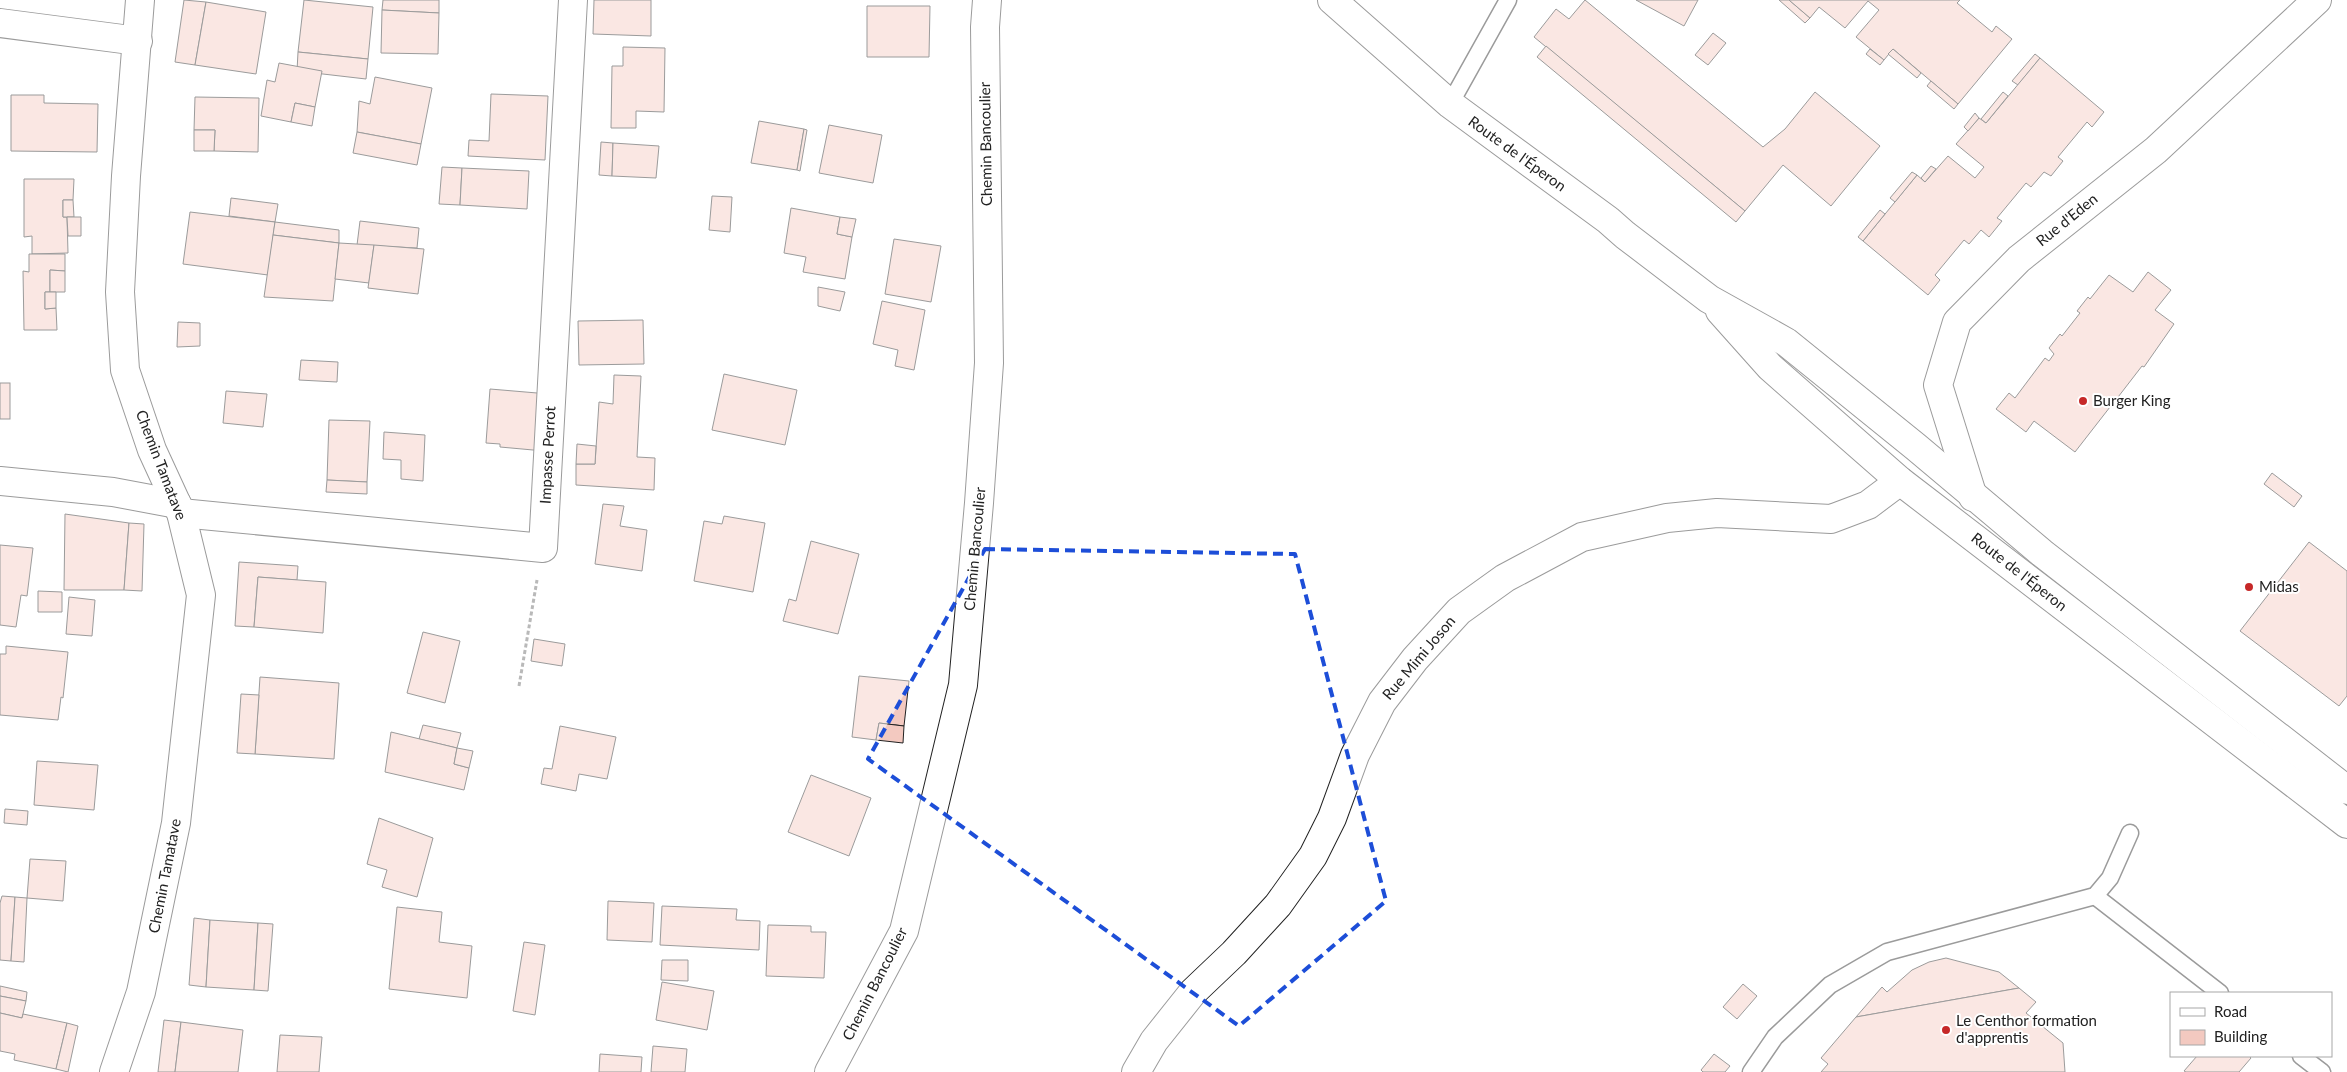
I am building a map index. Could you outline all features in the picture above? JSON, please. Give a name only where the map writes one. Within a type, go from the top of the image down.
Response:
[{"type":"street","name":"Chemin Tamatave","points":[[114,1072],[142,992],[176,823],[201,595],[179,509],[152,450],[126,370],[120,292],[126,176],[140,0]]},
{"type":"street","name":"Impasse Perrot","points":[[543,548],[573,0]]},
{"type":"street","name":"Chemin Bancoulier","points":[[829,1072],[904,931],[963,685],[979,503],[988,363],[985,27],[987,0]]},
{"type":"street","name":"Route de l'Éperon","points":[[1332,0],[1450,104],[1608,220],[1709,299],[1786,342],[1916,447],[1973,497],[2042,553],[2347,790]]},
{"type":"street","name":"Rue d'Eden","points":[[1973,497],[1938,384],[1957,322],[2019,259],[2156,150],[2317,0]]},
{"type":"street","points":[[0,23],[138,41]]},
{"type":"street","name":"Route de l'Éperon","points":[[1709,299],[1770,367],[1900,481],[2347,824]]},
{"type":"street","points":[[1900,481],[1921,478],[2006,542],[2042,553]]},
{"type":"street","points":[[0,481],[112,492],[179,509],[543,548]]},
{"type":"street","name":"Rue Mimi Joson","points":[[1136,1072],[1154,1041],[1193,992],[1234,953],[1278,905],[1313,856],[1332,818],[1355,755],[1382,702],[1415,659],[1459,611],[1505,578],[1582,537],[1667,518],[1717,513],[1831,519],[1868,505],[1900,481]]},
{"type":"lane","points":[[1450,104],[1508,0]]},
{"type":"lane","points":[[1751,1072],[1775,1037],[1830,985],[1887,952],[2095,896],[2110,878],[2130,833]]},
{"type":"lane","points":[[2095,896],[2219,992]]},
{"type":"lane","points":[[2302,1057],[2322,1072]]},
{"type":"path","points":[[520,686],[543,548]]},
{"type":"highlighted area","points":[[985,549],[1295,554],[1386,901],[1239,1026],[868,759]]},
{"type":"building","points":[[184,0],[206,2],[195,65],[175,62]]},
{"type":"building","points":[[304,0],[373,7],[368,59],[298,52]]},
{"type":"building","points":[[383,0],[439,0],[439,13],[382,10]]},
{"type":"building","points":[[594,0],[651,0],[651,36],[593,34]]},
{"type":"building","points":[[1585,0],[1763,147],[1785,129],[1815,92],[1880,146],[1831,206],[1783,165],[1745,211],[1534,37],[1556,9],[1569,19]]},
{"type":"building","points":[[1636,0],[1698,0],[1684,26]]},
{"type":"building","points":[[1779,0],[1789,0],[1810,18],[1805,23]]},
{"type":"building","points":[[1789,0],[1960,0],[1957,3],[1992,32],[1996,26],[2012,39],[1958,104],[1893,49],[1884,60],[1856,37],[1879,10],[1868,1],[1845,28],[1819,7],[1810,18]]},
{"type":"building","points":[[206,2],[266,12],[256,74],[195,65]]},
{"type":"building","points":[[867,6],[930,6],[929,57],[867,57]]},
{"type":"building","points":[[382,10],[439,13],[438,54],[381,53]]},
{"type":"building","points":[[1713,33],[1726,43],[1708,65],[1695,55]]},
{"type":"building","points":[[1546,46],[1745,211],[1736,222],[1537,57]]},
{"type":"building","points":[[623,47],[665,48],[664,112],[636,111],[636,128],[611,128],[612,66],[623,66]]},
{"type":"building","points":[[1870,49],[1884,60],[1880,65],[1866,54]]},
{"type":"building","points":[[1893,49],[1921,73],[1917,78],[1888,54]]},
{"type":"building","points":[[298,52],[368,59],[366,79],[297,71]]},
{"type":"building","points":[[2035,54],[2040,58],[2018,85],[2012,81]]},
{"type":"building","points":[[2040,58],[2104,112],[2092,127],[2087,122],[2058,157],[2063,161],[2051,176],[2044,172],[2031,187],[2026,183],[1997,218],[2002,221],[1989,237],[1981,230],[1969,244],[1964,240],[1935,275],[1940,280],[1928,295],[1863,241],[1917,175],[1925,182],[1948,156],[1975,178],[1984,167],[1956,144],[1979,118],[1986,123]]},
{"type":"building","points":[[279,63],[322,71],[315,107],[295,103],[291,122],[261,116],[267,80],[275,82]]},
{"type":"building","points":[[375,77],[432,88],[421,144],[357,132],[359,101],[370,104]]},
{"type":"building","points":[[1931,81],[1958,104],[1954,109],[1927,86]]},
{"type":"building","points":[[2003,92],[2008,96],[1986,123],[1981,119]]},
{"type":"building","points":[[491,94],[548,96],[545,160],[468,156],[469,140],[489,141]]},
{"type":"building","points":[[11,95],[44,95],[44,103],[98,104],[97,152],[11,151]]},
{"type":"building","points":[[195,97],[259,98],[258,152],[214,151],[215,130],[194,130]]},
{"type":"building","points":[[295,103],[315,107],[312,126],[291,122]]},
{"type":"building","points":[[1975,113],[1979,118],[1968,131],[1964,127]]},
{"type":"building","points":[[759,121],[804,129],[797,170],[751,163]]},
{"type":"building","points":[[829,125],[882,135],[873,183],[819,173]]},
{"type":"building","points":[[804,129],[807,130],[800,171],[797,170]]},
{"type":"building","points":[[194,130],[215,130],[214,151],[194,151]]},
{"type":"building","points":[[357,132],[421,144],[417,165],[353,153]]},
{"type":"building","points":[[601,142],[613,143],[612,176],[599,175]]},
{"type":"building","points":[[613,143],[659,146],[656,178],[612,176]]},
{"type":"building","points":[[1931,166],[1936,169],[1925,182],[1921,178]]},
{"type":"building","points":[[442,167],[462,168],[460,205],[439,204]]},
{"type":"building","points":[[462,168],[529,171],[527,209],[460,205]]},
{"type":"building","points":[[1912,172],[1917,175],[1895,202],[1890,198]]},
{"type":"building","points":[[24,179],[74,179],[73,200],[63,200],[63,217],[67,217],[68,253],[32,254],[32,236],[24,237]]},
{"type":"building","points":[[712,196],[732,197],[730,232],[709,230]]},
{"type":"building","points":[[231,198],[278,204],[275,222],[229,216]]},
{"type":"building","points":[[63,200],[73,200],[74,217],[63,217]]},
{"type":"building","points":[[791,208],[840,217],[837,234],[852,237],[845,279],[803,272],[806,257],[784,253]]},
{"type":"building","points":[[1880,210],[1885,214],[1863,241],[1858,237]]},
{"type":"building","points":[[190,212],[275,222],[268,275],[183,264]]},
{"type":"building","points":[[67,217],[81,217],[81,236],[68,236]]},
{"type":"building","points":[[840,217],[856,219],[852,237],[837,234]]},
{"type":"building","points":[[360,221],[419,228],[417,248],[357,245]]},
{"type":"building","points":[[275,222],[339,230],[339,243],[273,235]]},
{"type":"building","points":[[273,235],[339,243],[333,301],[264,297]]},
{"type":"building","points":[[894,239],[941,246],[931,302],[885,294]]},
{"type":"building","points":[[339,243],[374,245],[369,283],[335,279]]},
{"type":"building","points":[[374,245],[424,249],[418,294],[368,288]]},
{"type":"building","points":[[29,254],[65,254],[65,271],[50,270],[50,292],[45,292],[45,309],[56,308],[57,330],[24,330],[23,271],[29,272]]},
{"type":"building","points":[[50,270],[65,271],[65,292],[50,292]]},
{"type":"building","points":[[2148,272],[2171,290],[2155,310],[2174,324],[2144,367],[2142,366],[2115,401],[2111,398],[2106,404],[2110,407],[2075,452],[2034,421],[2026,432],[1996,409],[2009,393],[2015,398],[2045,358],[2049,361],[2054,354],[2049,348],[2060,334],[2062,336],[2080,313],[2077,311],[2088,297],[2090,299],[2109,275],[2133,292]]},
{"type":"building","points":[[818,287],[845,292],[840,311],[818,306]]},
{"type":"building","points":[[45,292],[56,292],[56,308],[45,309]]},
{"type":"building","points":[[882,301],[925,310],[914,370],[895,366],[898,350],[873,344]]},
{"type":"building","points":[[643,320],[644,364],[579,365],[578,321]]},
{"type":"building","points":[[178,322],[200,323],[200,346],[177,347]]},
{"type":"building","points":[[301,360],[338,362],[337,382],[299,380]]},
{"type":"building","points":[[724,374],[797,390],[785,445],[712,430]]},
{"type":"building","points":[[614,375],[641,376],[637,457],[655,458],[654,490],[576,485],[576,464],[595,464],[599,402],[613,404]]},
{"type":"building","points":[[0,383],[10,383],[10,419],[0,419]]},
{"type":"building","points":[[490,389],[549,394],[544,451],[500,447],[500,444],[486,443]]},
{"type":"building","points":[[226,391],[267,394],[263,427],[223,423]]},
{"type":"building","points":[[329,420],[370,421],[367,482],[327,480]]},
{"type":"building","points":[[384,432],[425,435],[423,481],[401,479],[401,460],[383,459]]},
{"type":"building","points":[[577,444],[596,446],[595,464],[576,464]]},
{"type":"building","points":[[2272,473],[2302,496],[2294,507],[2264,484]]},
{"type":"building","points":[[327,480],[367,482],[367,494],[326,492]]},
{"type":"building","points":[[603,504],[624,506],[620,526],[647,530],[642,571],[595,564]]},
{"type":"building","points":[[65,514],[129,523],[124,590],[64,590]]},
{"type":"building","points":[[724,516],[765,523],[753,592],[694,581],[704,521],[722,524]]},
{"type":"building","points":[[129,523],[144,524],[142,591],[124,590]]},
{"type":"building","points":[[811,541],[859,554],[838,634],[783,621],[789,599],[796,601]]},
{"type":"building","points":[[2309,542],[2347,571],[2347,696],[2339,706],[2240,631]]},
{"type":"building","points":[[0,545],[33,548],[27,596],[21,595],[16,627],[0,625]]},
{"type":"building","points":[[239,562],[298,566],[297,580],[258,577],[254,627],[235,626]]},
{"type":"building","points":[[258,577],[326,582],[323,633],[254,627]]},
{"type":"building","points":[[38,591],[62,592],[62,612],[38,612]]},
{"type":"building","points":[[69,597],[95,600],[92,636],[66,634]]},
{"type":"building","points":[[423,632],[460,641],[445,703],[407,693]]},
{"type":"building","points":[[534,639],[565,644],[562,666],[531,661]]},
{"type":"building","points":[[6,646],[68,652],[63,698],[61,697],[58,720],[0,715],[0,654],[6,654]]},
{"type":"building","points":[[859,676],[909,681],[904,726],[879,723],[876,740],[852,737]]},
{"type":"building","points":[[260,677],[339,683],[334,759],[255,754]]},
{"type":"building","points":[[241,694],[259,695],[255,754],[237,753]]},
{"type":"building","points":[[879,723],[904,726],[903,743],[876,740]]},
{"type":"building","points":[[423,725],[461,733],[457,748],[419,739]]},
{"type":"building","points":[[560,726],[616,737],[607,779],[579,774],[576,791],[541,784],[544,768],[552,769]]},
{"type":"building","points":[[391,732],[457,748],[454,764],[469,768],[464,790],[385,772]]},
{"type":"building","points":[[457,748],[473,751],[469,768],[454,764]]},
{"type":"building","points":[[37,761],[98,765],[94,810],[34,805]]},
{"type":"building","points":[[811,775],[871,798],[849,856],[788,832]]},
{"type":"building","points":[[5,809],[28,811],[27,825],[4,823]]},
{"type":"building","points":[[379,818],[433,838],[417,897],[382,887],[387,870],[367,864]]},
{"type":"building","points":[[30,859],[66,861],[63,901],[27,898]]},
{"type":"building","points":[[2,896],[15,897],[11,961],[0,960],[0,903]]},
{"type":"building","points":[[15,897],[27,898],[24,962],[11,961]]},
{"type":"building","points":[[608,901],[654,903],[652,942],[607,940]]},
{"type":"building","points":[[662,906],[737,909],[736,920],[760,921],[759,950],[660,945]]},
{"type":"building","points":[[397,907],[442,912],[439,942],[472,946],[467,998],[389,989]]},
{"type":"building","points":[[194,918],[210,920],[206,987],[189,985]]},
{"type":"building","points":[[210,920],[258,923],[254,990],[206,987]]},
{"type":"building","points":[[258,923],[273,924],[268,991],[254,990]]},
{"type":"building","points":[[768,925],[811,926],[811,932],[826,932],[824,978],[766,976]]},
{"type":"building","points":[[524,942],[545,945],[535,1015],[513,1011]]},
{"type":"building","points":[[1946,958],[1999,972],[2019,988],[1856,1017],[1882,987],[1887,992],[1912,970],[1929,962]]},
{"type":"building","points":[[662,960],[688,960],[688,981],[661,980]]},
{"type":"building","points":[[662,982],[714,991],[707,1030],[656,1020]]},
{"type":"building","points":[[1743,984],[1757,996],[1737,1019],[1723,1007]]},
{"type":"building","points":[[0,986],[27,992],[26,1001],[0,996]]},
{"type":"building","name":"Le Centhor formation d'apprentis","points":[[2019,988],[2036,1002],[2026,1013],[2063,1043],[2065,1072],[1821,1072],[1828,1064],[1821,1058],[1856,1017]]},
{"type":"building","points":[[0,996],[26,1001],[22,1018],[0,1013]]},
{"type":"building","points":[[0,1013],[22,1018],[23,1014],[67,1023],[56,1069],[14,1060],[15,1054],[0,1051]]},
{"type":"building","points":[[164,1020],[181,1022],[175,1072],[158,1072]]},
{"type":"building","points":[[181,1022],[243,1030],[238,1072],[175,1072]]},
{"type":"building","points":[[67,1023],[78,1026],[68,1072],[56,1069]]},
{"type":"building","points":[[280,1035],[322,1037],[319,1072],[277,1072]]},
{"type":"building","points":[[653,1046],[687,1049],[685,1072],[651,1072]]},
{"type":"building","points":[[600,1054],[642,1057],[641,1072],[599,1072]]},
{"type":"building","points":[[1714,1054],[1730,1066],[1725,1072],[1703,1072],[1701,1070]]},
{"type":"building","points":[[2196,1057],[2251,1058],[2239,1072],[2184,1071]]},
{"type":"place","name":"Burger King","points":[[2083,401]]},
{"type":"place","name":"Midas","points":[[2249,587]]},
{"type":"place","name":"Le Centhor formation d'apprentis","points":[[1946,1030]]}]
